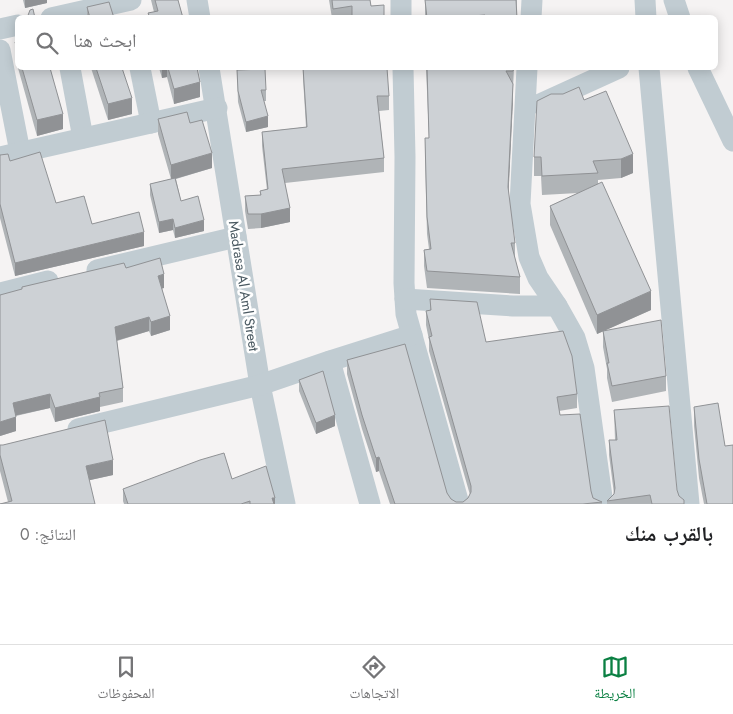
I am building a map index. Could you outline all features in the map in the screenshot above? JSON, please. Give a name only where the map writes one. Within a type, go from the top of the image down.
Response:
[{"type":"street","points":[[57,13],[129,0],[131,15]]},
{"type":"street","points":[[197,0],[200,15]]},
{"type":"street","points":[[401,0],[402,15]]},
{"type":"street","points":[[531,15],[532,0]]},
{"type":"street","points":[[645,0],[646,15]]},
{"type":"street","points":[[674,0],[679,15]]},
{"type":"street","points":[[0,29],[15,26]]},
{"type":"street","points":[[0,50],[20,152]]},
{"type":"street","points":[[70,70],[83,138]]},
{"type":"street","points":[[140,70],[150,123]]},
{"type":"street","name":"Madrasa Al Aml Street","points":[[209,70],[260,386],[285,504]]},
{"type":"street","points":[[403,70],[406,314],[459,504]]},
{"type":"street","points":[[527,70],[520,204],[526,240],[529,257],[538,278],[558,306],[575,338],[584,368],[603,504]]},
{"type":"street","points":[[524,112],[615,70]]},
{"type":"street","points":[[649,70],[689,504]]},
{"type":"street","points":[[699,70],[733,141]]},
{"type":"street","points":[[0,157],[217,108]]},
{"type":"street","points":[[0,293],[236,237]]},
{"type":"street","points":[[405,299],[513,306],[558,306]]},
{"type":"street","points":[[58,434],[260,386],[412,335]]},
{"type":"street","points":[[330,361],[370,504]]},
{"type":"building","points":[[155,0],[178,0],[182,15],[149,15],[148,13],[158,11]]},
{"type":"building","points":[[332,0],[370,0],[371,6],[384,5],[384,15],[352,15],[352,6],[333,9]]},
{"type":"building","points":[[425,0],[516,0],[517,15],[427,15]]},
{"type":"building","points":[[109,2],[113,15],[89,15],[87,7]]},
{"type":"building","points":[[33,9],[34,15],[28,15],[30,10]]},
{"type":"building","points":[[23,70],[51,70],[63,114],[37,120]]},
{"type":"building","points":[[97,70],[123,70],[132,98],[108,104]]},
{"type":"building","points":[[169,70],[197,70],[200,82],[174,89]]},
{"type":"building","points":[[237,70],[265,70],[266,90],[261,90],[268,116],[246,122],[238,91]]},
{"type":"building","points":[[303,70],[387,70],[389,96],[377,96],[384,158],[282,169],[290,208],[261,214],[248,214],[245,196],[261,195],[260,191],[268,189],[262,132],[307,127]]},
{"type":"building","points":[[427,70],[513,70],[506,71],[513,84],[508,187],[515,243],[511,243],[520,277],[427,271],[424,250],[431,249],[427,217],[425,138],[429,138]]},
{"type":"building","points":[[579,87],[584,100],[606,91],[633,154],[621,159],[593,161],[598,173],[542,176],[541,157],[534,157],[537,101],[551,94],[563,94]]},
{"type":"building","points":[[187,112],[190,123],[202,120],[212,153],[171,165],[158,119]]},
{"type":"building","points":[[40,152],[56,203],[84,196],[92,224],[139,212],[144,232],[15,263],[0,204],[0,155],[8,154],[10,161]]},
{"type":"building","points":[[175,178],[181,201],[198,196],[204,220],[175,228],[173,219],[159,222],[150,184]]},
{"type":"building","points":[[602,182],[651,291],[597,315],[550,206]]},
{"type":"building","points":[[160,258],[164,274],[158,276],[170,316],[151,322],[149,317],[115,327],[123,388],[99,393],[100,397],[55,408],[50,394],[13,403],[16,417],[0,422],[0,295],[22,289],[22,287],[124,263],[126,268]]},
{"type":"building","points":[[430,299],[477,302],[486,342],[563,331],[572,356],[577,394],[557,397],[560,415],[580,414],[591,491],[593,498],[602,502],[583,504],[395,504],[379,457],[376,458],[347,360],[405,344],[447,493],[456,502],[463,502],[471,492],[471,486],[429,337],[432,336],[426,311],[431,310]]},
{"type":"building","points":[[661,320],[666,376],[612,386],[603,331]]},
{"type":"building","points":[[323,371],[335,415],[316,423],[299,380]]},
{"type":"building","points":[[718,403],[725,446],[733,445],[733,504],[707,504],[699,459],[694,407]]},
{"type":"building","points":[[669,406],[677,490],[679,496],[684,500],[684,504],[652,504],[650,495],[607,501],[614,494],[615,488],[609,440],[617,440],[614,410]]},
{"type":"building","points":[[105,420],[113,460],[86,466],[95,504],[0,504],[12,501],[0,455],[0,445]]},
{"type":"building","points":[[224,453],[232,479],[266,466],[275,498],[272,498],[274,504],[250,504],[250,501],[241,504],[128,504],[123,489]]}]
